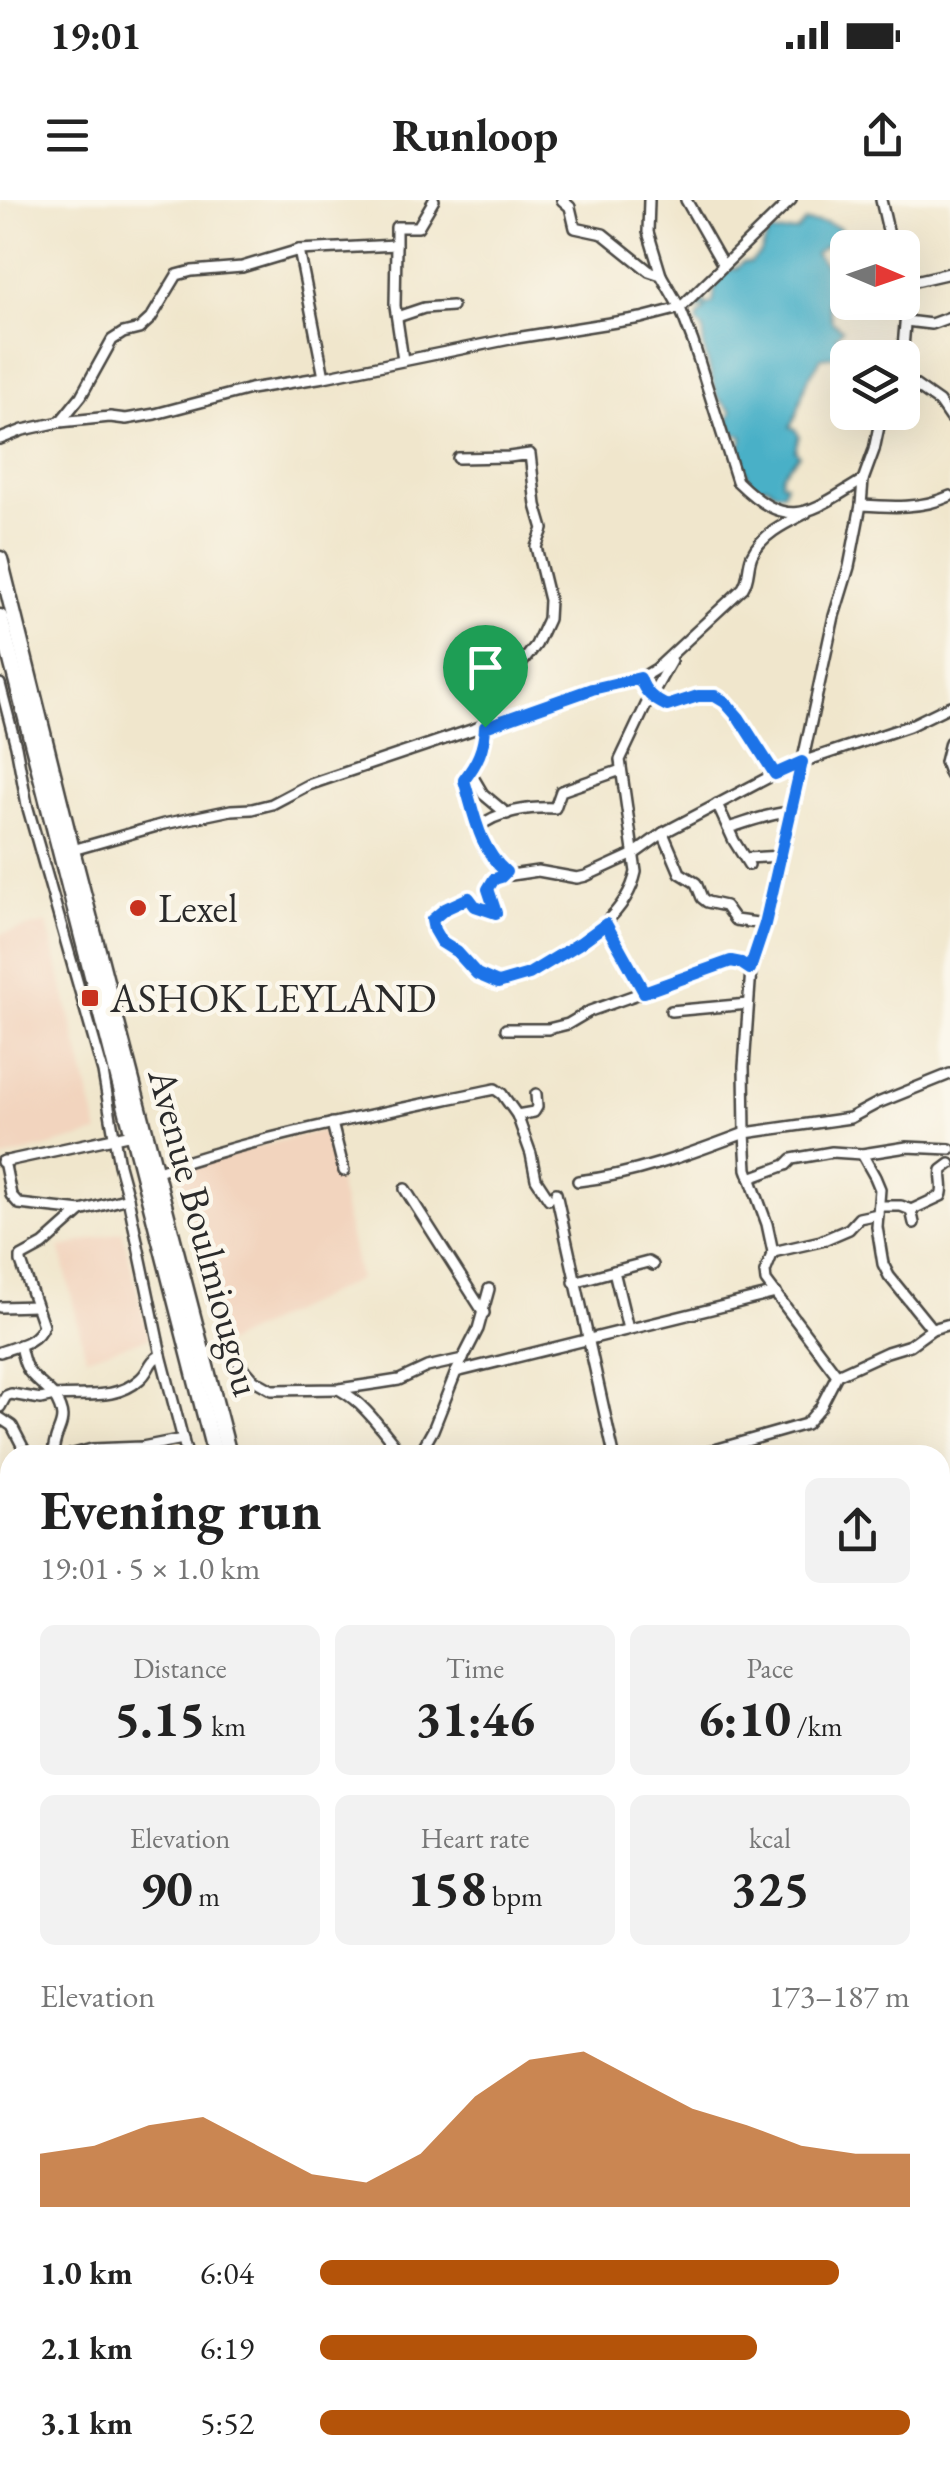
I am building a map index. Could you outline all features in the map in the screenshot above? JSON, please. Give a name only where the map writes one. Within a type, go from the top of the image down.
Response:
[{"type":"highway","name":"Avenue Boulmiougou","points":[[0,559],[132,1134],[212,1445]]},
{"type":"highway","name":"Avenue Boulmiougou","points":[[0,616],[227,1445]]},
{"type":"street","points":[[403,360],[397,318],[396,227],[418,228],[434,200]]},
{"type":"street","points":[[562,200],[570,208],[575,228],[603,234],[649,271],[661,274]]},
{"type":"street","points":[[649,200],[648,232],[661,274],[693,342],[737,482],[778,512],[806,513]]},
{"type":"street","points":[[686,200],[723,266]]},
{"type":"street","points":[[0,439],[60,422],[155,414],[250,389],[680,308],[792,200]]},
{"type":"street","points":[[881,200],[888,230]]},
{"type":"street","points":[[60,422],[112,340],[123,332],[139,329],[151,318],[177,275],[192,270],[242,267],[299,250],[396,245]]},
{"type":"street","points":[[299,250],[324,377]]},
{"type":"street","points":[[920,280],[950,273]]},
{"type":"street","points":[[397,318],[424,308],[452,306]]},
{"type":"street","points":[[904,340],[906,321],[931,324],[950,317]]},
{"type":"street","points":[[920,389],[939,402],[950,418]]},
{"type":"street","points":[[837,1375],[766,1281],[772,1252],[763,1210],[750,1178],[744,1067],[750,969],[782,856],[834,616],[849,567],[863,480],[878,430]]},
{"type":"street","points":[[458,458],[530,454],[543,529],[536,548],[549,600],[548,619],[536,645],[498,694],[495,708],[486,718],[480,756],[464,780],[485,849],[506,872],[577,878],[634,854],[664,833],[775,774],[910,726],[950,706]]},
{"type":"street","points":[[67,852],[164,824],[272,804],[308,785],[592,689],[640,678],[674,654],[748,582],[753,553],[766,537],[863,480]]},
{"type":"street","points":[[861,505],[910,506],[936,503],[950,496]]},
{"type":"street","points":[[506,872],[494,879],[488,889],[496,913],[475,906],[469,898],[432,920],[441,942],[457,952],[477,974],[498,983],[529,974],[606,924],[634,881],[634,854],[620,760],[674,654]]},
{"type":"street","points":[[640,678],[652,698],[667,706],[698,696],[715,696],[725,702],[775,774]]},
{"type":"street","points":[[0,684],[27,805],[95,1042],[161,1356],[184,1445]]},
{"type":"street","points":[[950,742],[945,762],[950,775]]},
{"type":"street","points":[[479,827],[483,822],[522,810],[555,808],[561,791],[620,770]]},
{"type":"street","points":[[470,772],[484,794],[506,814]]},
{"type":"street","points":[[717,804],[748,862],[782,856]]},
{"type":"street","points":[[728,828],[772,813],[792,812]]},
{"type":"street","points":[[664,833],[680,872],[696,883],[702,898],[725,906],[735,920],[765,924]]},
{"type":"street","points":[[606,924],[644,992]]},
{"type":"street","points":[[506,1029],[568,1024],[590,1012],[731,961],[750,969]]},
{"type":"street","points":[[671,1011],[748,1004]]},
{"type":"street","points":[[578,1180],[695,1152],[745,1133],[850,1118],[878,1102],[950,1074]]},
{"type":"street","points":[[155,1172],[332,1123],[495,1089],[517,1115],[536,1179],[552,1196],[612,1445]]},
{"type":"street","points":[[517,1115],[534,1112],[536,1094]]},
{"type":"street","points":[[332,1123],[344,1170]]},
{"type":"street","points":[[128,1198],[81,1211],[16,1202],[10,1195],[2,1162],[132,1134]]},
{"type":"street","points":[[750,1178],[792,1159],[832,1152],[862,1154],[907,1147],[950,1149]]},
{"type":"street","points":[[862,1154],[880,1189],[877,1228],[884,1264],[932,1329]]},
{"type":"street","points":[[772,1252],[822,1241],[879,1210],[901,1206],[911,1210],[941,1196],[942,1170],[950,1164]]},
{"type":"street","points":[[406,1189],[484,1313]]},
{"type":"street","points":[[911,1210],[914,1223]]},
{"type":"street","points":[[0,1352],[35,1338],[44,1326],[22,1257],[44,1245],[81,1211]]},
{"type":"street","points":[[574,1282],[648,1262],[653,1264]]},
{"type":"street","points":[[614,1271],[628,1330]]},
{"type":"street","points":[[425,1445],[478,1329],[489,1288]]},
{"type":"street","points":[[456,1372],[776,1293]]},
{"type":"street","points":[[0,1308],[36,1306]]},
{"type":"street","points":[[744,1445],[806,1424],[820,1408],[837,1375],[950,1324]]},
{"type":"street","points":[[20,1345],[28,1372],[54,1396],[63,1411],[64,1421],[55,1445]]},
{"type":"street","points":[[204,1356],[228,1351],[254,1380],[272,1390],[339,1390],[399,1380],[427,1367],[463,1360]]},
{"type":"street","points":[[0,1406],[11,1394],[42,1399],[113,1393],[142,1378],[152,1359],[161,1356]]},
{"type":"street","points":[[339,1390],[352,1396],[395,1445]]},
{"type":"street","points":[[0,1418],[12,1426],[22,1445]]},
{"type":"street","points":[[148,1445],[183,1439]]},
{"type":"shaded area","points":[[47,923],[99,1133],[0,1159],[0,934]]},
{"type":"shaded area","points":[[327,1129],[359,1279],[222,1345],[178,1167]]},
{"type":"shaded area","points":[[122,1231],[149,1338],[86,1357],[60,1248]]},
{"type":"water","points":[[805,222],[840,228],[830,230],[830,244],[815,254],[830,270],[830,320],[842,329],[836,337],[838,340],[830,340],[830,357],[821,358],[807,380],[790,427],[799,436],[795,450],[799,455],[782,474],[781,482],[786,483],[783,492],[775,492],[766,485],[752,485],[738,454],[743,436],[733,433],[728,420],[732,411],[717,397],[703,346],[704,331],[697,323],[705,310],[693,305],[694,300],[703,299],[706,306],[713,303],[715,287],[725,271],[743,262],[750,263],[761,253],[768,234],[797,231]]},
{"type":"place","name":"Lexel","points":[[138,908]]},
{"type":"place","name":"ASHOK LEYLAND","points":[[90,998]]},
{"type":"route","points":[[640,678],[652,698],[667,706],[698,696],[715,696],[725,702],[775,774],[802,762],[765,924],[750,969],[731,961],[644,992],[606,924],[529,974],[498,983],[471,970],[457,952],[441,942],[432,920],[469,898],[475,906],[496,913],[488,889],[494,879],[506,872],[485,849],[464,780],[480,756],[485,727],[592,689],[640,678]]}]
